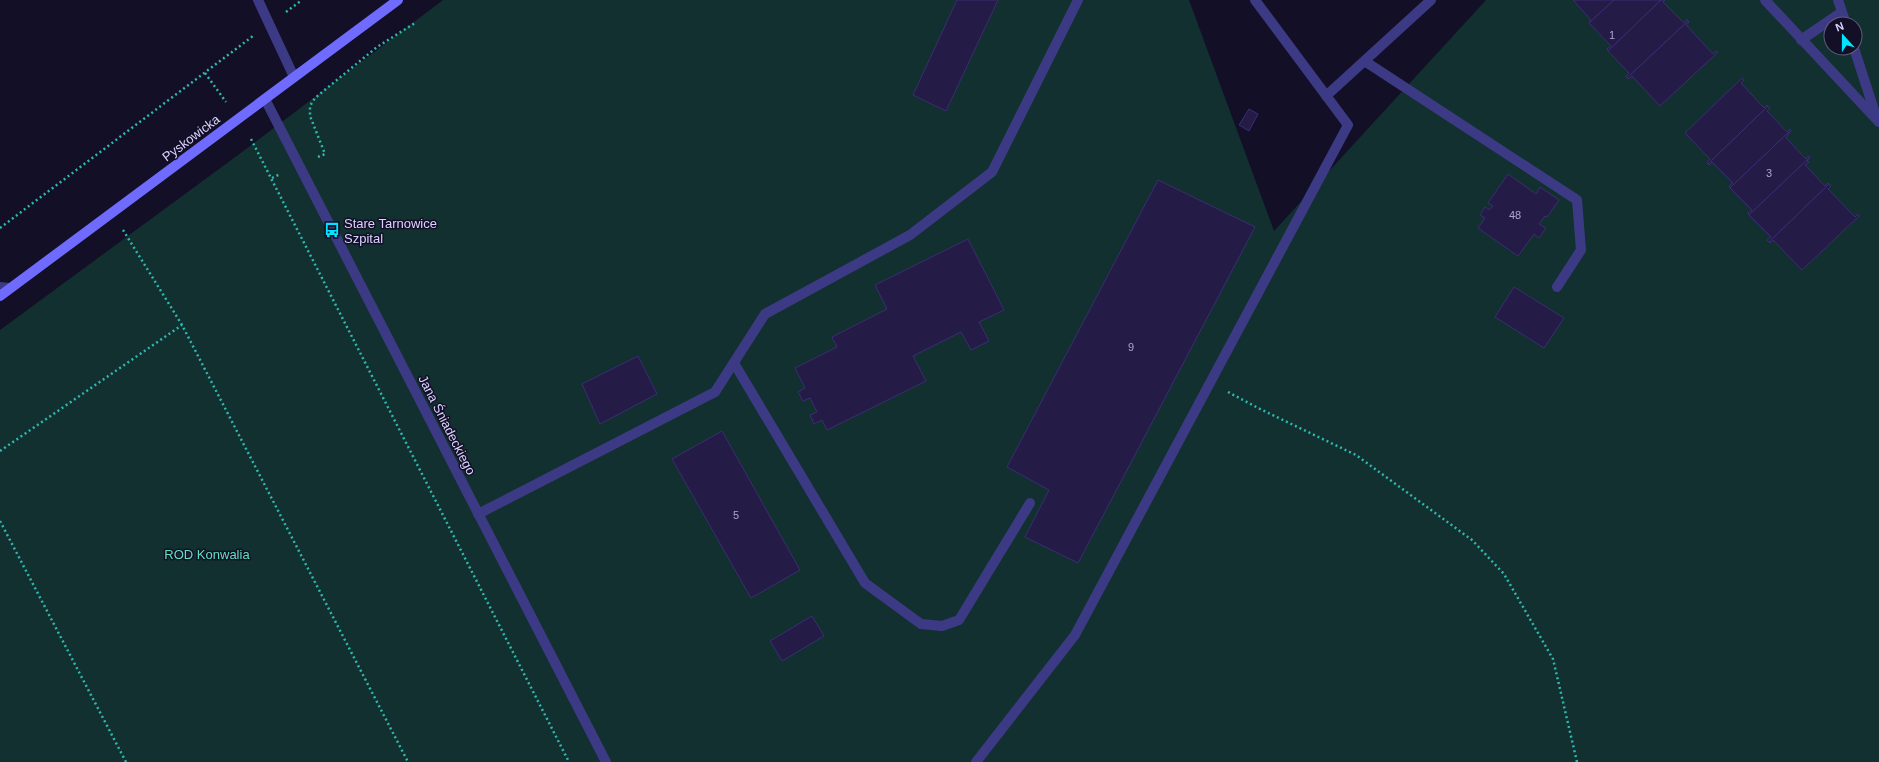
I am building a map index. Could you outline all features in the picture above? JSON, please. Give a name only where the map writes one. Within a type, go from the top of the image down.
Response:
[{"type":"street","points":[[258,0],[294,77]]},
{"type":"street","name":"Pyskowicka","points":[[0,296],[5,288],[112,213],[398,0]]},
{"type":"street","points":[[478,514],[715,392],[765,314],[910,235],[992,172],[1078,0]]},
{"type":"street","points":[[976,762],[1075,635],[1348,125],[1255,0]]},
{"type":"street","points":[[1326,96],[1366,62],[1431,0]]},
{"type":"street","points":[[1765,0],[1878,121]]},
{"type":"street","points":[[1838,0],[1843,16]]},
{"type":"street","points":[[1801,40],[1842,12]]},
{"type":"street","points":[[1857,56],[1878,121]]},
{"type":"street","points":[[1366,62],[1577,200],[1581,250],[1557,287]]},
{"type":"street","name":"Jana Śniadeckiego","points":[[265,99],[606,762]]},
{"type":"street","points":[[734,363],[865,583],[921,624],[942,626],[959,620],[1030,502]]},
{"type":"path","points":[[312,160],[326,154],[310,116],[310,106],[315,98],[377,47],[415,23]]},
{"type":"path","points":[[0,228],[205,72],[229,106]]},
{"type":"path","points":[[252,139],[569,762]]},
{"type":"path","points":[[112,213],[182,325],[408,762]]},
{"type":"path","points":[[0,452],[182,325]]},
{"type":"path","points":[[1210,382],[1260,409],[1356,455],[1472,540],[1504,574],[1553,659],[1577,762]]},
{"type":"path","points":[[0,521],[126,762]]},
{"type":"green space","name":"ROD Konwalia","points":[[443,0],[1189,0],[1274,231],[1486,0],[1879,0],[1879,762],[0,762],[0,330],[238,155]]},
{"type":"building","points":[[957,0],[998,0],[946,111],[913,95]]},
{"type":"building","points":[[1573,0],[1614,0],[1589,23],[1591,20]]},
{"type":"building","points":[[1614,0],[1661,0],[1608,51],[1607,49],[1611,46],[1589,23]]},
{"type":"building","points":[[1661,0],[1665,0],[1663,2],[1684,23],[1687,19],[1688,21],[1627,78],[1626,76],[1629,73],[1608,51]]},
{"type":"building","points":[[1688,21],[1689,22],[1686,25],[1713,54],[1716,51],[1718,52],[1660,106],[1632,76],[1629,79],[1627,78]]},
{"type":"building","points":[[1742,78],[1744,80],[1741,83],[1764,108],[1767,105],[1768,106],[1708,164],[1707,162],[1710,159],[1685,133]]},
{"type":"building","points":[[1768,106],[1770,108],[1767,111],[1787,132],[1790,129],[1791,130],[1730,188],[1729,186],[1733,183],[1712,162],[1709,165],[1708,164]]},
{"type":"building","points":[[1249,109],[1258,114],[1249,131],[1239,125]]},
{"type":"building","points":[[1791,130],[1786,138],[1806,159],[1809,156],[1810,157],[1749,215],[1748,213],[1752,210],[1730,188]]},
{"type":"building","points":[[1810,157],[1807,161],[1809,162],[1805,165],[1825,186],[1828,183],[1829,184],[1769,242],[1767,240],[1771,237],[1749,215]]},
{"type":"building","points":[[1508,174],[1536,194],[1540,187],[1559,200],[1547,217],[1545,216],[1539,224],[1546,228],[1539,238],[1534,234],[1518,256],[1478,228],[1485,218],[1480,215],[1485,207],[1489,210],[1493,206],[1488,203]]},
{"type":"building","points":[[1158,180],[1255,227],[1078,563],[1025,537],[1049,490],[1007,467]]},
{"type":"building","points":[[1829,184],[1831,186],[1828,189],[1855,217],[1858,214],[1859,216],[1802,270],[1773,240],[1770,243],[1769,242]]},
{"type":"building","points":[[968,239],[1004,310],[979,322],[989,341],[971,350],[961,332],[913,356],[926,381],[827,430],[822,420],[814,424],[810,415],[817,412],[810,398],[803,401],[798,392],[805,388],[795,368],[837,347],[832,337],[887,309],[875,285]]},
{"type":"building","points":[[1514,287],[1564,318],[1544,348],[1495,317]]},
{"type":"building","points":[[638,356],[657,394],[600,424],[582,384]]},
{"type":"building","points":[[722,431],[800,570],[751,598],[672,459]]},
{"type":"building","points":[[812,616],[824,636],[782,661],[770,641]]},
{"type":"place","name":"Stare Tarnowice Szpital","points":[[332,230]]}]
